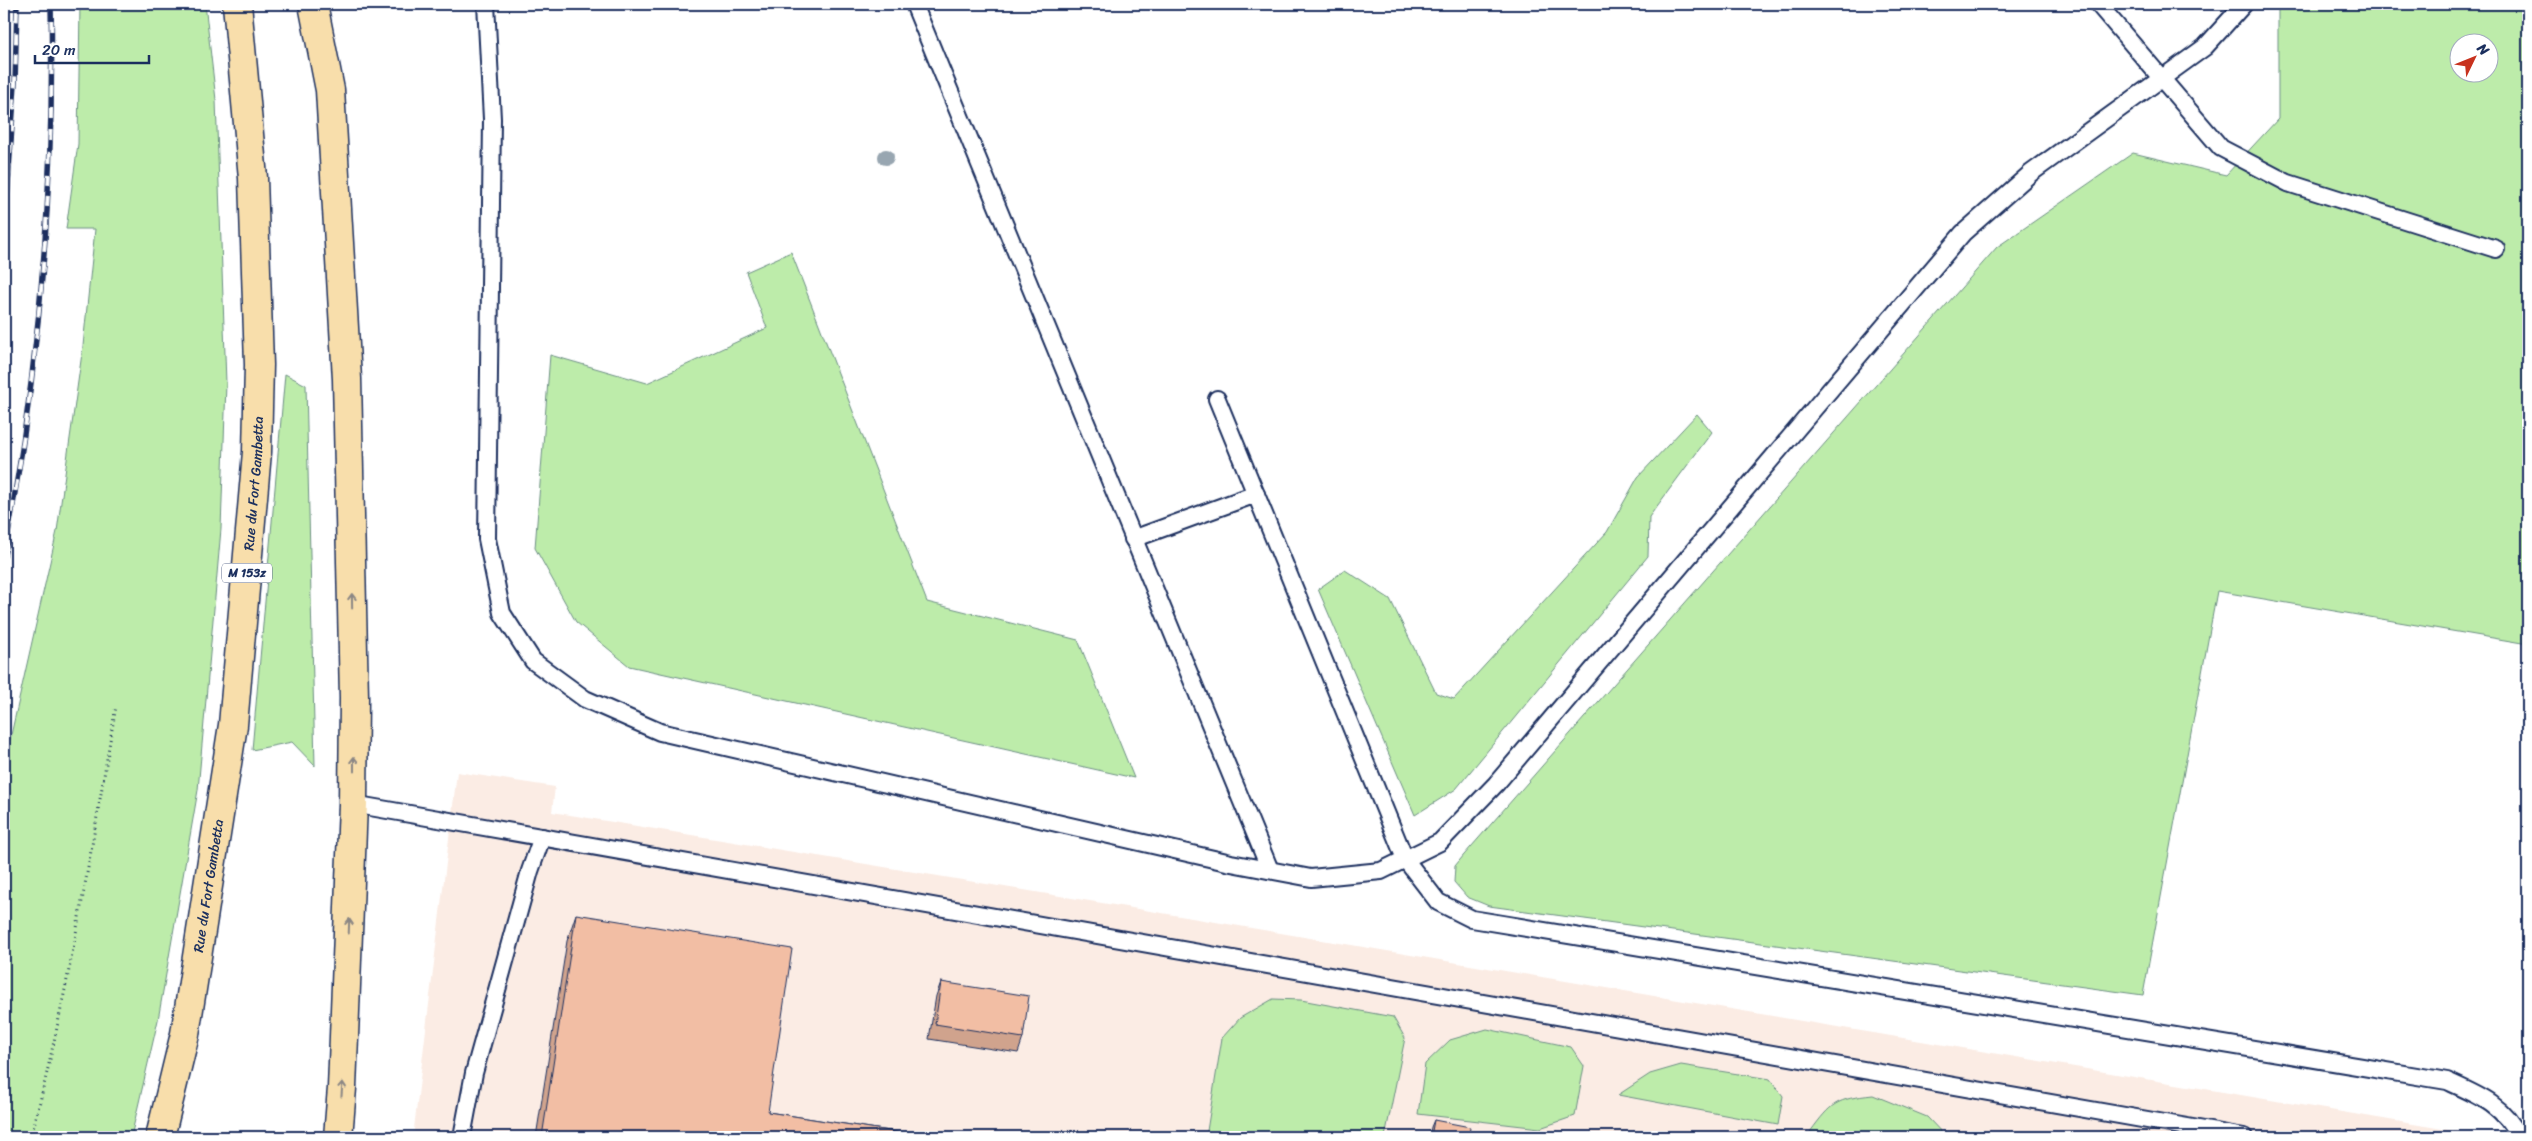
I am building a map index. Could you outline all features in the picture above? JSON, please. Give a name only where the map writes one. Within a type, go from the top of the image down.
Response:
[{"type":"main road","name":"Rue du Fort Gambetta","points":[[160,1137],[185,1034],[233,725],[257,452],[259,365],[253,178],[237,4]]},
{"type":"main road","points":[[313,4],[330,90],[347,378],[354,688],[353,804],[342,1088],[338,1137]]},
{"type":"lane","points":[[486,4],[492,118],[487,539],[502,613],[533,661],[585,699],[660,732],[1222,861],[1311,878],[1381,871],[1440,842],[1496,784],[1963,233],[2031,173],[2205,47],[2244,4]]},
{"type":"lane","points":[[914,4],[1270,870]]},
{"type":"lane","points":[[2098,4],[2221,148],[2288,183],[2496,250]]},
{"type":"lane","points":[[1217,399],[1405,859],[1438,902],[1472,919],[2447,1081],[2487,1099],[2512,1122],[2519,1137]]},
{"type":"lane","points":[[1133,539],[1256,494]]},
{"type":"lane","points":[[353,804],[2244,1137]]},
{"type":"lane","points":[[462,1137],[474,1073],[530,871],[542,837]]},
{"type":"path","points":[[30,1137],[43,1089],[88,863],[116,706]]},
{"type":"shaded area","points":[[457,772],[555,787],[552,812],[2490,1137],[413,1137]]},
{"type":"green space","points":[[80,4],[205,4],[216,100],[226,383],[221,529],[198,790],[158,1020],[131,1137],[4,1137],[4,766],[57,531],[83,346],[95,229],[66,229],[78,144]]},
{"type":"green space","points":[[2278,4],[2528,4],[2528,644],[2217,591],[2143,995],[1489,906],[1467,897],[1454,882],[1455,866],[1997,247],[2133,153],[2226,175],[2278,119]]},
{"type":"green space","points":[[791,252],[927,602],[1078,640],[1134,778],[629,666],[576,622],[535,548],[550,355],[647,383],[767,328],[746,272]]},
{"type":"green space","points":[[285,374],[306,385],[315,766],[292,742],[252,750]]},
{"type":"green space","points":[[1697,414],[1712,432],[1649,517],[1648,556],[1456,789],[1415,815],[1318,589],[1345,570],[1390,599],[1436,693],[1454,699],[1607,532],[1638,477]]},
{"type":"green space","points":[[1273,999],[1301,1000],[1393,1017],[1405,1038],[1385,1137],[1206,1137],[1222,1038],[1240,1018]]},
{"type":"green space","points":[[1487,1029],[1571,1047],[1584,1066],[1575,1116],[1540,1128],[1418,1114],[1425,1064],[1450,1040]]},
{"type":"green space","points":[[1681,1065],[1770,1079],[1783,1096],[1778,1125],[1618,1095],[1650,1074]]},
{"type":"green space","points":[[1873,1095],[1927,1117],[1946,1137],[1840,1137],[1810,1132],[1824,1114],[1836,1104],[1851,1098]]},
{"type":"building","points":[[576,914],[792,949],[768,1112],[928,1137],[542,1137]]},
{"type":"building","points":[[941,982],[1029,996],[1023,1038],[935,1024]]},
{"type":"building","points":[[1434,1120],[1470,1127],[1469,1137],[1431,1137]]},
{"type":"railway","points":[[4,241],[15,84],[17,4]]},
{"type":"railway","points":[[4,556],[26,419],[42,281],[50,142],[51,4]]}]
